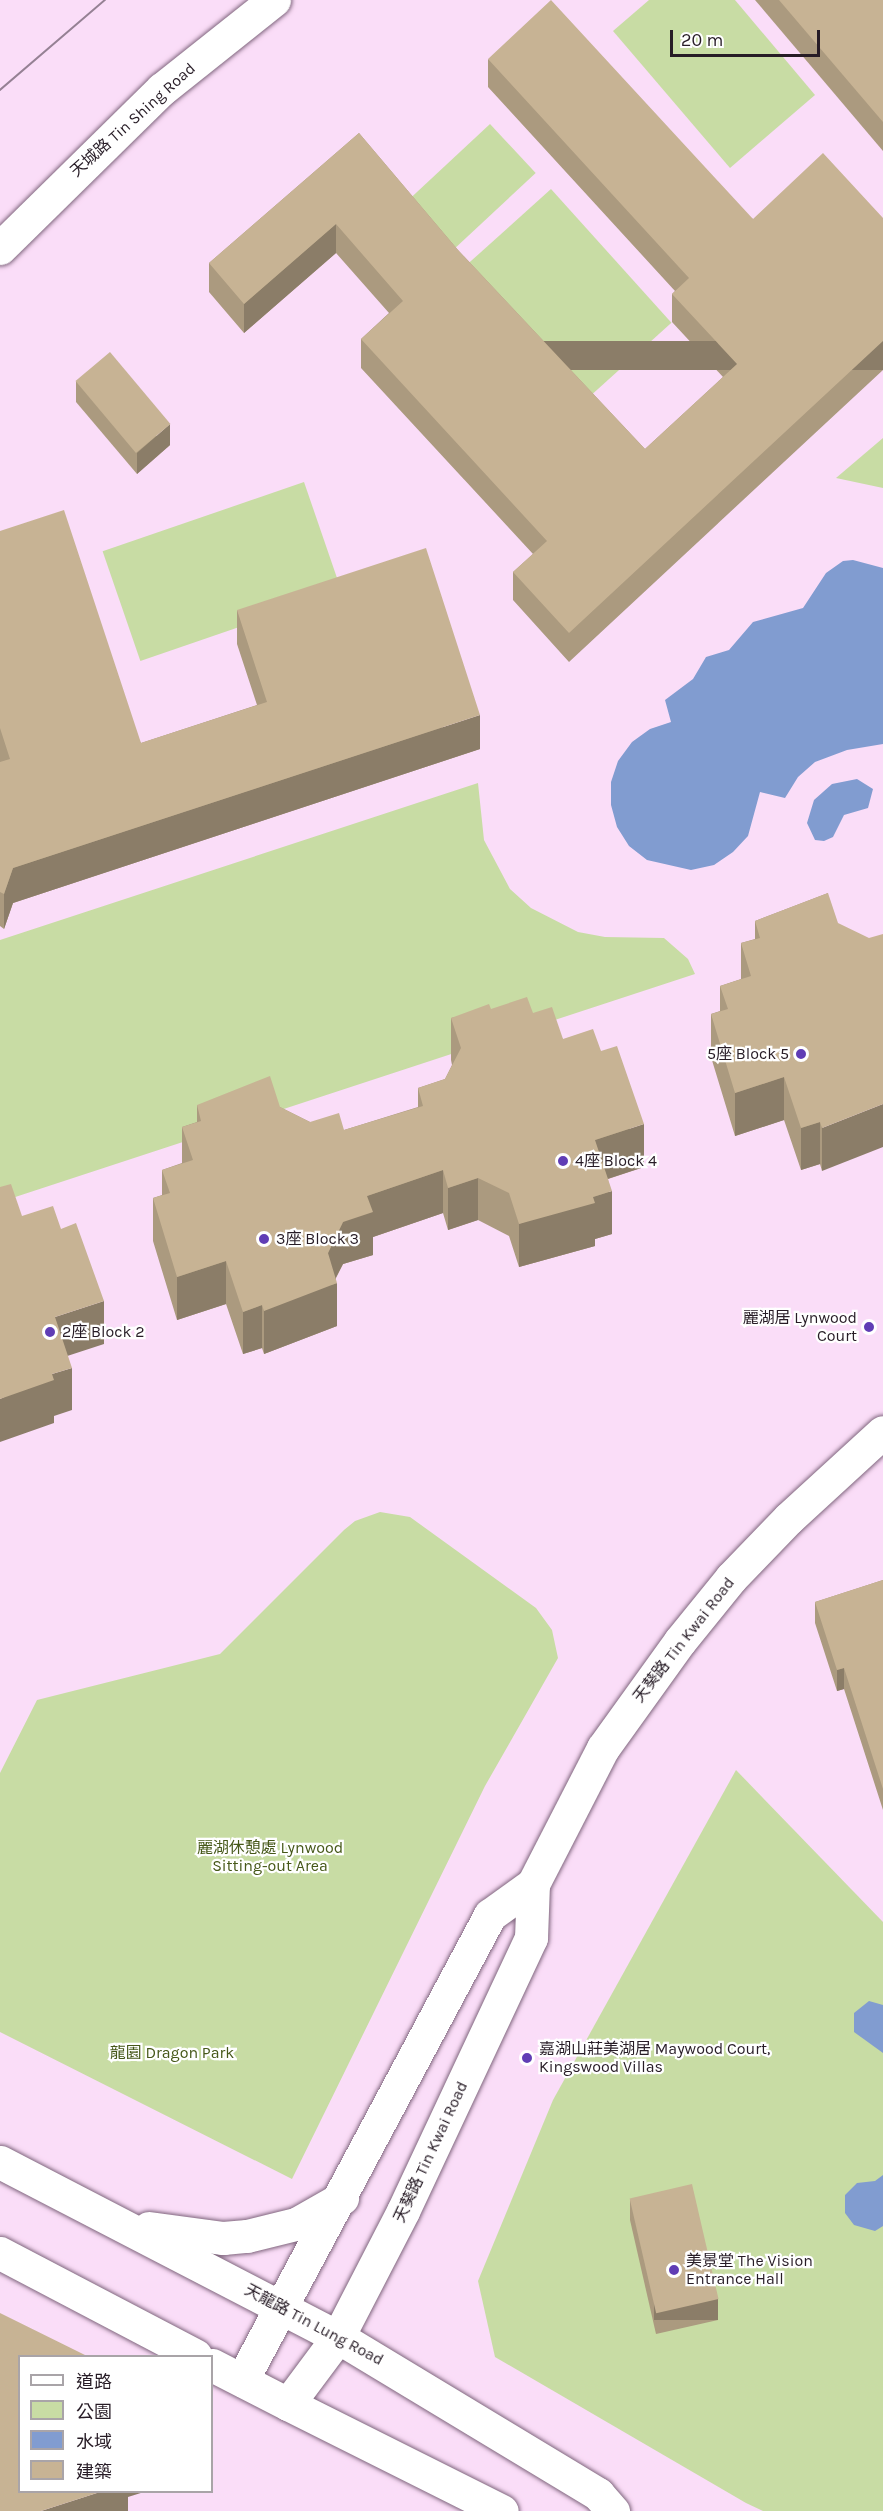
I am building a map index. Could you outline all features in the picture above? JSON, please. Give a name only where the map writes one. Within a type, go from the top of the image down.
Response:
[{"type":"street","name":"天城路 Tin Shing Road","points":[[0,248],[162,89],[274,0]]},
{"type":"street","name":"天葵路 Tin Kwai Road","points":[[288,2404],[338,2337],[403,2211],[531,1938],[533,1884],[603,1748],[680,1641],[789,1518],[883,1432]]},
{"type":"street","name":"天葵路 Tin Kwai Road","points":[[242,2380],[342,2198],[490,1915],[533,1884]]},
{"type":"street","name":"天龍路 Tin Lung Road","points":[[0,2162],[338,2337],[598,2494],[614,2511]]},
{"type":"street","points":[[123,2224],[223,2238],[247,2236],[296,2224],[342,2198]]},
{"type":"street","points":[[0,2253],[194,2355]]},
{"type":"street","points":[[213,2366],[502,2511]]},
{"type":"green space","points":[[649,0],[735,0],[815,95],[730,168],[613,31]]},
{"type":"green space","points":[[490,124],[536,173],[453,250],[407,201]]},
{"type":"green space","points":[[551,189],[671,323],[587,398],[467,265]]},
{"type":"green space","points":[[883,438],[883,488],[836,478]]},
{"type":"green space","points":[[304,482],[342,592],[140,661],[103,551]]},
{"type":"green space","points":[[478,783],[484,840],[510,889],[531,908],[578,932],[605,937],[664,938],[688,959],[695,974],[0,1202],[0,940]]},
{"type":"green space","points":[[380,1512],[410,1517],[536,1608],[552,1630],[558,1658],[485,1786],[292,2179],[0,2032],[0,1773],[37,1700],[220,1654],[344,1530],[355,1521]]},
{"type":"green space","points":[[736,1770],[883,1922],[883,2511],[763,2511],[746,2503],[495,2357],[478,2281],[553,2100]]},
{"type":"water","points":[[853,560],[883,568],[883,744],[847,750],[815,762],[798,777],[785,798],[760,792],[748,836],[733,852],[714,865],[691,870],[647,860],[629,846],[617,827],[611,805],[611,782],[618,761],[632,742],[650,729],[671,722],[665,700],[693,679],[706,657],[729,650],[753,622],[803,608],[826,573],[843,561]]},
{"type":"water","points":[[857,779],[873,789],[868,808],[844,815],[833,837],[824,841],[815,840],[807,823],[814,800],[832,784]]},
{"type":"water","points":[[869,2001],[883,2005],[883,2053],[854,2032],[854,2013]]},
{"type":"water","points":[[883,2175],[883,2226],[875,2231],[854,2225],[845,2213],[845,2195],[857,2183],[875,2181]]},
{"type":"building","points":[[551,0],[753,219],[823,153],[883,218],[883,341],[569,633],[513,572],[547,541],[361,339],[403,301],[336,224],[244,304],[209,263],[359,133],[458,250],[645,449],[737,364],[672,294],[689,278],[488,59]]},
{"type":"building","points":[[779,0],[883,0],[883,122]]},
{"type":"building","points":[[110,352],[170,424],[136,453],[76,381]]},
{"type":"building","points":[[64,510],[141,743],[267,702],[237,610],[426,548],[480,715],[13,868],[4,894],[0,892],[0,762],[10,759],[0,728],[0,531]]},
{"type":"building","name":"5座 Block 5","points":[[828,893],[838,923],[869,938],[883,934],[883,1104],[822,1128],[820,1122],[801,1128],[784,1077],[735,1093],[711,1014],[728,1009],[720,986],[751,976],[741,943],[760,938],[755,921]]},
{"type":"building","points":[[527,997],[533,1013],[552,1007],[563,1039],[593,1029],[601,1051],[617,1046],[644,1124],[595,1140],[612,1191],[593,1197],[595,1203],[519,1224],[509,1193],[478,1178],[448,1188],[443,1170],[367,1196],[373,1212],[343,1222],[328,1253],[337,1283],[264,1311],[262,1305],[243,1312],[226,1261],[177,1277],[153,1198],[170,1193],[162,1170],[193,1160],[182,1127],[201,1121],[197,1105],[270,1076],[280,1107],[310,1122],[339,1113],[344,1130],[423,1106],[418,1088],[445,1079],[461,1048],[451,1018],[489,1004],[491,1009]]},
{"type":"building","name":"2座 Block 2","points":[[11,1184],[22,1216],[53,1206],[61,1229],[76,1223],[104,1301],[55,1317],[72,1368],[52,1374],[54,1380],[0,1399],[0,1187]]},
{"type":"building","points":[[883,1580],[883,1789],[844,1668],[837,1670],[815,1602]]},
{"type":"building","name":"美景堂 The Vision Entrance Hall","points":[[692,2184],[719,2299],[656,2313],[630,2198]]},
{"type":"building","points":[[0,2313],[85,2355],[18,2355],[18,2493],[97,2493],[41,2511],[0,2511]]},
{"type":"tram line","points":[[0,90],[105,0]]},
{"type":"place","name":"5座 Block 5","points":[[801,1054]]},
{"type":"place","name":"4座 Block 4","points":[[563,1161]]},
{"type":"place","name":"3座 Block 3","points":[[264,1239]]},
{"type":"place","name":"麗湖居 Lynwood Court","points":[[869,1327]]},
{"type":"place","name":"2座 Block 2","points":[[50,1332]]},
{"type":"place","name":"嘉湖山莊美湖居 Maywood Court, Kingswood Villas","points":[[527,2058]]},
{"type":"place","name":"美景堂 The Vision Entrance Hall","points":[[674,2270]]},
{"type":"park label","name":"麗湖休憩處 Lynwood Sitting-out Area","points":[[270,1857]]},
{"type":"park label","name":"龍園 Dragon Park","points":[[172,2053]]}]
